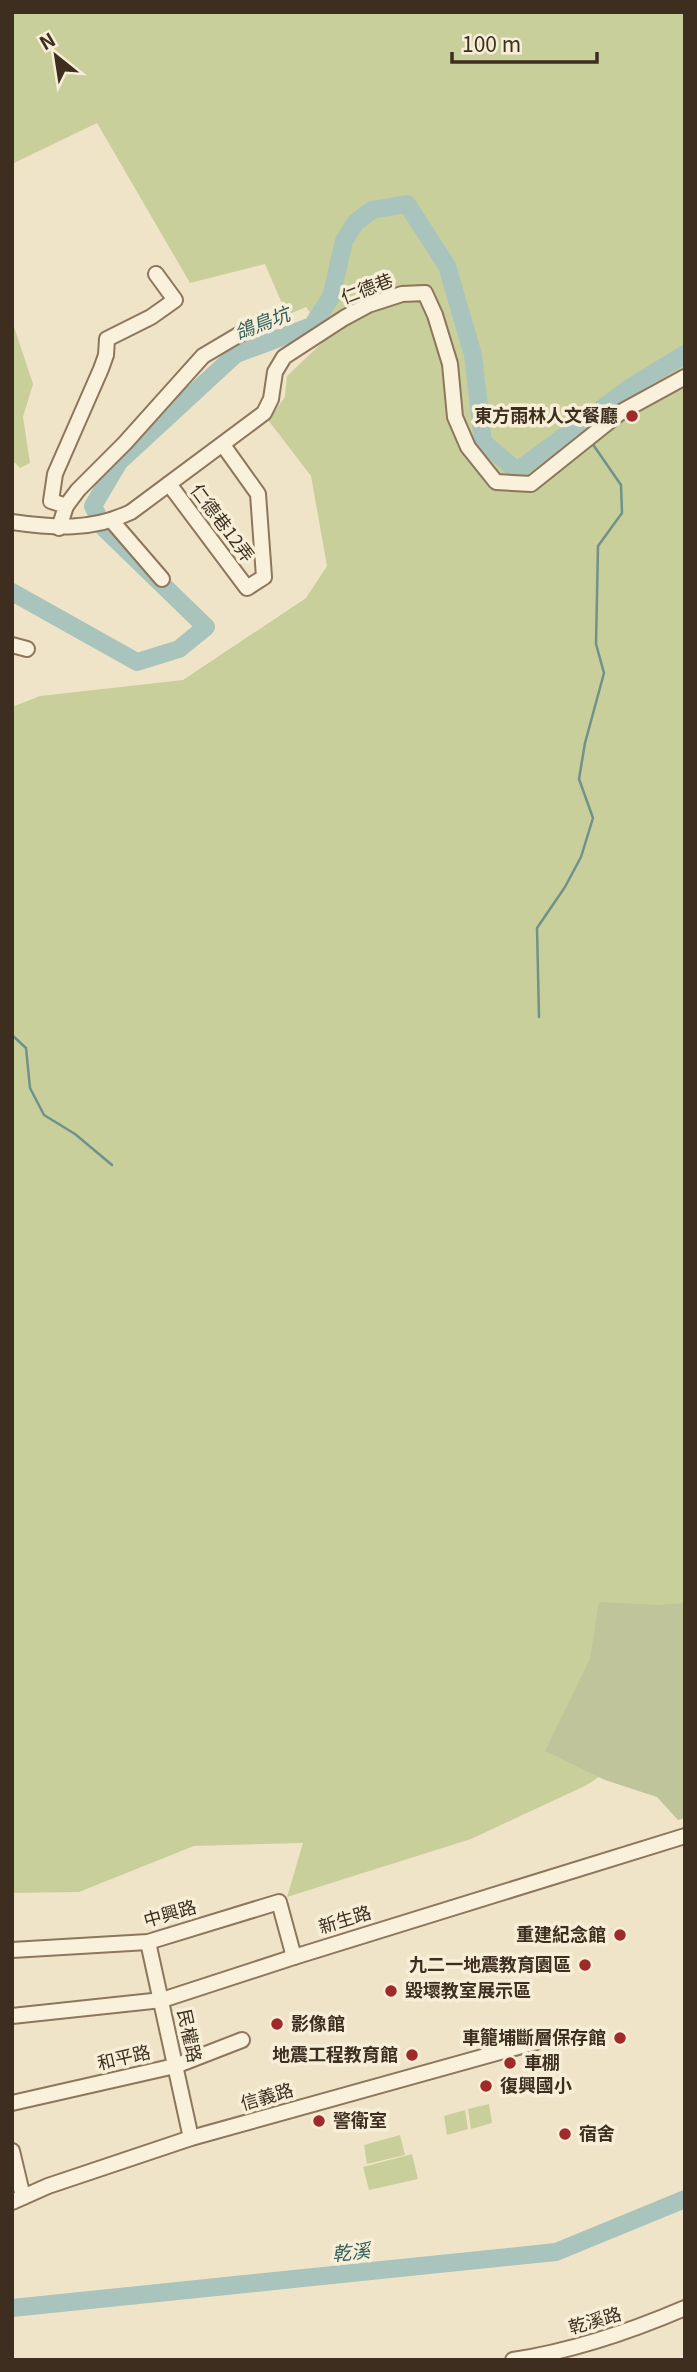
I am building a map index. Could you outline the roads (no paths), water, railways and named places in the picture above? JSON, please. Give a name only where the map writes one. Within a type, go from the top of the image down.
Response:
[{"type":"street","points":[[66,506],[51,500],[55,474],[101,369],[106,355],[107,339],[142,323],[176,300],[156,274]]},
{"type":"street","name":"仁德巷","points":[[109,521],[131,512],[264,413],[271,399],[275,372],[284,357],[368,305],[402,294],[425,293],[435,315],[450,364],[455,417],[468,447],[496,482],[531,484],[621,412],[685,377]]},
{"type":"street","points":[[63,528],[66,506],[78,490],[125,443],[203,356],[262,321]]},
{"type":"street","name":"仁德巷","points":[[643,400],[685,388]]},
{"type":"street","name":"仁德巷12弄","points":[[169,484],[247,588],[264,578],[258,494],[223,445]]},
{"type":"street","points":[[12,523],[63,528],[109,521],[162,579]]},
{"type":"street","points":[[12,645],[27,649]]},
{"type":"street","name":"新生路","points":[[12,2016],[162,2000],[294,1956],[685,1836]]},
{"type":"street","name":"中興路","points":[[12,1951],[148,1942],[279,1902],[294,1956]]},
{"type":"street","name":"民權路","points":[[148,1942],[191,2138]]},
{"type":"street","name":"和平路","points":[[12,2103],[175,2066],[242,2040]]},
{"type":"street","name":"信義路","points":[[18,2199],[48,2186],[191,2138],[536,2042]]},
{"type":"street","points":[[12,2151],[18,2199]]},
{"type":"street","name":"乾溪路","points":[[513,2360],[600,2341],[685,2308]]},
{"type":"waterway","name":"鴿鳥坑","points":[[12,592],[137,662],[179,649],[206,627],[104,528],[93,506],[119,462],[236,354],[312,326],[331,297],[344,241],[355,223],[372,210],[407,204],[447,266],[473,355],[483,442],[517,471],[631,387],[685,354]]},
{"type":"waterway","points":[[580,425],[586,434]]},
{"type":"waterway","points":[[539,1017],[537,928],[565,887],[581,857],[593,818],[579,779],[585,743],[604,673],[596,644],[598,546],[622,513],[621,485],[592,443]]},
{"type":"waterway","points":[[12,1035],[26,1048],[30,1088],[44,1115],[75,1134],[112,1165]]},
{"type":"waterway","name":"乾溪","points":[[12,2308],[556,2252],[685,2199]]},
{"type":"place","name":"東方雨林人文餐廳","points":[[632,416]]},
{"type":"place","name":"重建紀念館","points":[[620,1935]]},
{"type":"place","name":"九二一地震教育園區","points":[[585,1965]]},
{"type":"place","name":"毀壞教室展示區","points":[[391,1991]]},
{"type":"place","name":"影像館","points":[[277,2024]]},
{"type":"place","name":"車籠埔斷層保存館","points":[[620,2038]]},
{"type":"place","name":"地震工程教育館","points":[[412,2055]]},
{"type":"place","name":"車棚","points":[[510,2063]]},
{"type":"place","name":"復興國小","points":[[486,2086]]},
{"type":"place","name":"警衛室","points":[[319,2121]]},
{"type":"place","name":"宿舍","points":[[565,2134]]}]
